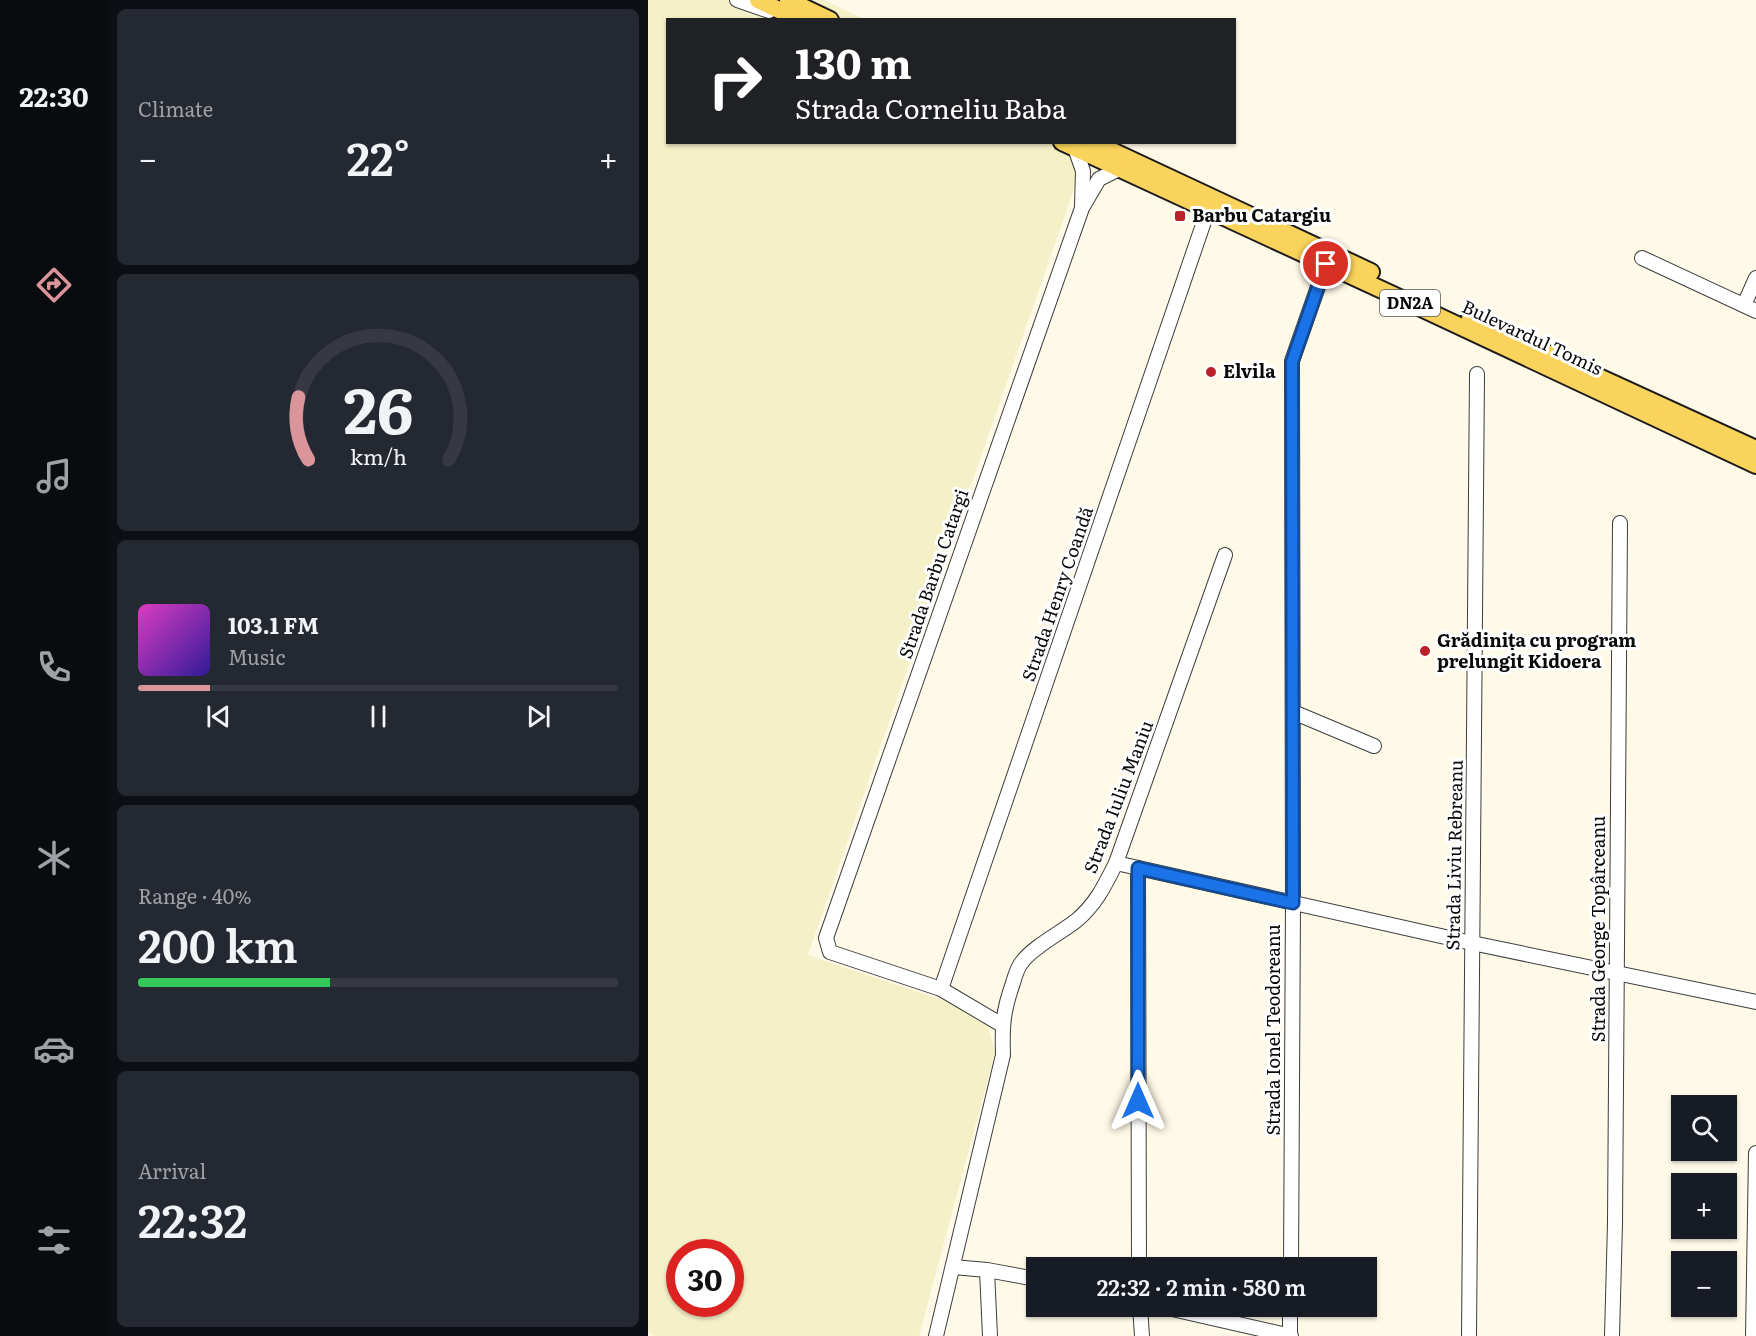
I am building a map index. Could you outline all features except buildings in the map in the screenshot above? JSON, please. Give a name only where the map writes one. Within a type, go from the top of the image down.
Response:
[{"type":"main road","points":[[758,0],[796,18]]},
{"type":"main road","points":[[788,0],[826,18]]},
{"type":"main road","name":"Bulevardul Tomis","points":[[1097,144],[1756,449]]},
{"type":"main road","name":"Bulevardul Tomis","points":[[1069,145],[1756,465]]},
{"type":"street","points":[[737,0],[789,18]]},
{"type":"street","name":"Strada Barbu Catargi","points":[[1069,145],[1083,171],[1082,208]]},
{"type":"street","name":"Strada Barbu Catargi","points":[[941,989],[830,952],[826,938],[1082,208],[1099,178],[1119,169]]},
{"type":"street","name":"Strada Henry Coandă","points":[[941,989],[1208,210]]},
{"type":"street","points":[[1642,258],[1750,308],[1756,278]]},
{"type":"street","name":"Strada Ionel Teodoreanu","points":[[1291,1257],[1292,362],[1326,264]]},
{"type":"street","name":"Strada Liviu Rebreanu","points":[[1468,1336],[1477,374]]},
{"type":"street","name":"Strada George Topârceanu","points":[[1612,1336],[1620,523]]},
{"type":"street","name":"Strada Iuliu Maniu","points":[[936,1336],[1003,1055],[1002,1025],[1005,1004],[1016,973],[1022,962],[1090,908],[1116,863],[1225,555]]},
{"type":"street","points":[[1293,711],[1374,746]]},
{"type":"street","points":[[1116,863],[1472,943],[1756,1002]]},
{"type":"street","points":[[1138,868],[1139,1257]]},
{"type":"street","points":[[941,989],[1002,1025]]},
{"type":"street","points":[[1753,1336],[1756,1153]]},
{"type":"street","points":[[953,1267],[1026,1277]]},
{"type":"street","points":[[987,1270],[990,1336]]},
{"type":"street","points":[[1141,1317],[1142,1336]]},
{"type":"street","points":[[1207,1317],[1291,1336],[1290,1317]]},
{"type":"shaded area","points":[[648,0],[824,0],[862,18],[666,18],[666,144],[1090,144],[808,955],[955,1004],[988,1027],[995,1053],[919,1336],[654,1336],[648,1332]]},
{"type":"place","name":"Barbu Catargiu","points":[[1180,216]]},
{"type":"place","name":"Elvila","points":[[1211,372]]},
{"type":"place","name":"Grădinița cu program prelungit Kidoera","points":[[1425,651]]},
{"type":"route","points":[[1138,1101],[1138,868],[1293,903],[1292,362],[1326,264]]}]
